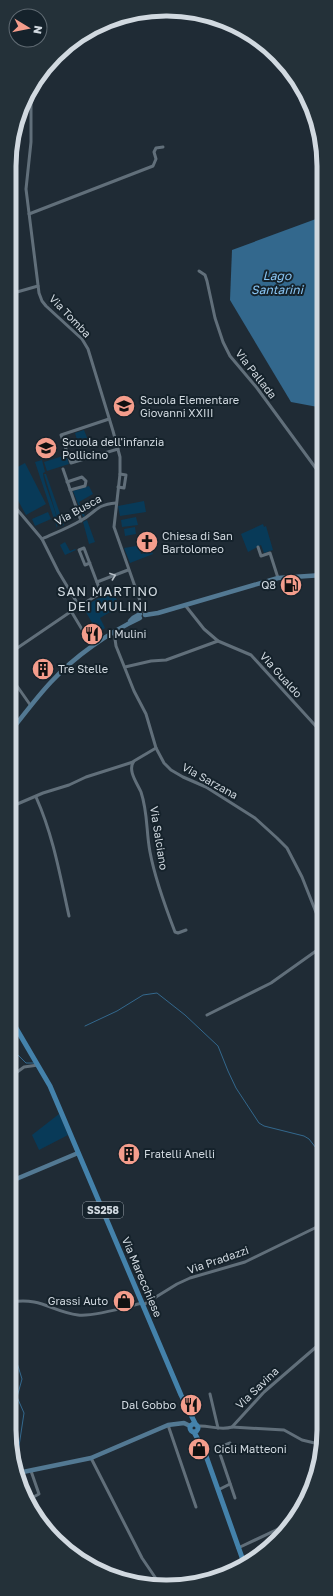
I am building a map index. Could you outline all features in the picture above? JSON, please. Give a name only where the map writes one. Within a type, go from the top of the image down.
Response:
[{"type":"main road","points":[[16,725],[60,672],[92,646],[126,626],[133,618],[278,578],[317,575]]},
{"type":"main road","name":"Via Marecchiese","points":[[16,1027],[50,1086],[205,1453],[243,1560]]},
{"type":"main road","points":[[16,1179],[78,1153]]},
{"type":"main road","points":[[22,1473],[91,1458],[168,1425],[184,1423],[194,1427]]},
{"type":"street","name":"Via Tomba","points":[[30,103],[31,142],[26,189],[38,286],[42,301],[46,306],[75,332],[86,345],[118,449],[120,474],[114,527],[128,570],[142,604],[142,616]]},
{"type":"street","points":[[29,214],[153,166],[156,163],[154,152],[156,148],[163,147]]},
{"type":"street","name":"Via Pallada","points":[[199,271],[205,275],[215,318],[223,342],[230,356],[257,388],[317,470]]},
{"type":"street","points":[[16,292],[38,286]]},
{"type":"street","points":[[109,419],[61,434],[71,462],[118,449]]},
{"type":"street","points":[[63,469],[81,521]]},
{"type":"street","name":"Via Tomba","points":[[118,487],[124,488],[126,476],[120,474]]},
{"type":"street","points":[[67,482],[82,477],[86,481],[85,486],[70,490]]},
{"type":"street","name":"Via Busca","points":[[42,539],[81,521],[96,508],[116,503]]},
{"type":"street","points":[[16,508],[42,539],[58,571],[79,606]]},
{"type":"street","points":[[258,547],[261,556],[270,553],[278,578]]},
{"type":"street","points":[[16,649],[71,611],[101,593],[90,563],[84,548],[79,550],[85,565],[90,563]]},
{"type":"street","points":[[97,582],[128,570]]},
{"type":"street","name":"Via Gualdo","points":[[185,604],[204,629],[218,641],[251,655],[317,727]]},
{"type":"street","points":[[71,611],[92,646]]},
{"type":"street","name":"Via Sarzana","points":[[114,632],[116,646],[134,691],[146,714],[156,748],[164,763],[171,770],[206,787],[255,818],[277,838],[286,848],[302,877],[317,915]]},
{"type":"street","points":[[125,667],[151,661],[166,660],[218,641]]},
{"type":"street","points":[[16,685],[31,706]]},
{"type":"street","points":[[16,805],[86,777],[133,762],[156,748]]},
{"type":"street","name":"Via Salciano","points":[[133,762],[133,775],[148,818],[150,850],[157,881],[175,932],[178,933],[186,930]]},
{"type":"street","points":[[36,797],[47,825],[57,861],[69,916]]},
{"type":"street","points":[[207,1015],[271,983],[317,950]]},
{"type":"street","points":[[16,1073],[24,1067],[39,1065]]},
{"type":"street","name":"Via Pradazzi","points":[[16,1301],[34,1301],[78,1315],[88,1315],[142,1304],[176,1284],[190,1278],[244,1262],[317,1227]]},
{"type":"street","name":"Via Savina","points":[[232,1427],[264,1392],[317,1346]]},
{"type":"street","points":[[210,1394],[218,1428]]},
{"type":"street","points":[[168,1425],[196,1507]]},
{"type":"street","points":[[194,1427],[204,1426],[218,1428],[232,1427],[284,1430],[302,1440],[317,1443]]},
{"type":"street","points":[[230,1443],[218,1448],[235,1498]]},
{"type":"street","points":[[91,1458],[142,1558],[157,1580]]},
{"type":"street","points":[[31,1471],[39,1494],[33,1497]]},
{"type":"street","points":[[218,1490],[230,1484]]},
{"type":"street","points":[[238,1548],[281,1528]]},
{"type":"shaded area","points":[[84,430],[88,440],[78,443],[75,433]]},
{"type":"shaded area","points":[[66,455],[69,464],[47,471],[44,462]]},
{"type":"shaded area","points":[[42,460],[45,472],[43,473],[44,479],[56,516],[57,528],[35,462]]},
{"type":"shaded area","points":[[25,463],[46,504],[26,515],[16,497],[16,468]]},
{"type":"shaded area","points":[[44,474],[46,474],[64,525],[60,527]]},
{"type":"shaded area","points":[[89,486],[93,494],[79,502],[85,516],[83,517],[73,491]]},
{"type":"shaded area","points":[[144,501],[146,512],[120,516],[118,506]]},
{"type":"shaded area","points":[[48,512],[51,519],[35,526],[32,519]]},
{"type":"shaded area","points":[[136,517],[138,525],[122,527],[121,520]]},
{"type":"shaded area","points":[[87,520],[95,542],[89,544],[83,522]]},
{"type":"shaded area","points":[[263,524],[264,527],[266,526],[273,550],[264,553],[261,545],[248,552],[241,534]]},
{"type":"shaded area","points":[[135,527],[136,534],[125,536],[124,529]]},
{"type":"shaded area","points":[[65,542],[70,551],[76,550],[65,555],[60,545]]},
{"type":"shaded area","points":[[136,546],[140,548],[141,554],[152,551],[153,554],[130,563],[124,548]]},
{"type":"shaded area","points":[[113,590],[120,609],[111,613],[110,612],[100,618],[105,628],[98,633],[83,607]]},
{"type":"shaded area","points":[[59,1114],[68,1135],[39,1150],[32,1135]]},
{"type":"water","name":"Lago Santarini","points":[[317,219],[317,407],[291,402],[230,300],[232,250]]},
{"type":"waterway","points":[[85,1026],[117,1011],[143,995],[157,993],[185,1015],[218,1046],[236,1088],[259,1123],[264,1126],[304,1136],[309,1139],[317,1149]]},
{"type":"waterway","points":[[16,1053],[26,1063],[34,1063]]},
{"type":"waterway","points":[[16,1360],[22,1379],[17,1397],[24,1413],[18,1453]]},
{"type":"place","name":"Scuola Elementare Giovanni XXIII","points":[[124,406]]},
{"type":"place","name":"Scuola dell'infanzia Pollicino","points":[[46,448]]},
{"type":"place","name":"Chiesa di San Bartolomeo","points":[[147,542]]},
{"type":"place","name":"Q8","points":[[291,585]]},
{"type":"place","name":"I Mulini","points":[[92,634]]},
{"type":"place","name":"Tre Stelle","points":[[43,669]]},
{"type":"place","name":"Fratelli Anelli","points":[[129,1154]]},
{"type":"place","name":"Grassi Auto","points":[[124,1301]]},
{"type":"place","name":"Dal Gobbo","points":[[191,1405]]},
{"type":"place","name":"Cicli Matteoni","points":[[199,1449]]},
{"type":"district","name":"SAN MARTINO DEI MULINI","points":[[108,598]]}]
